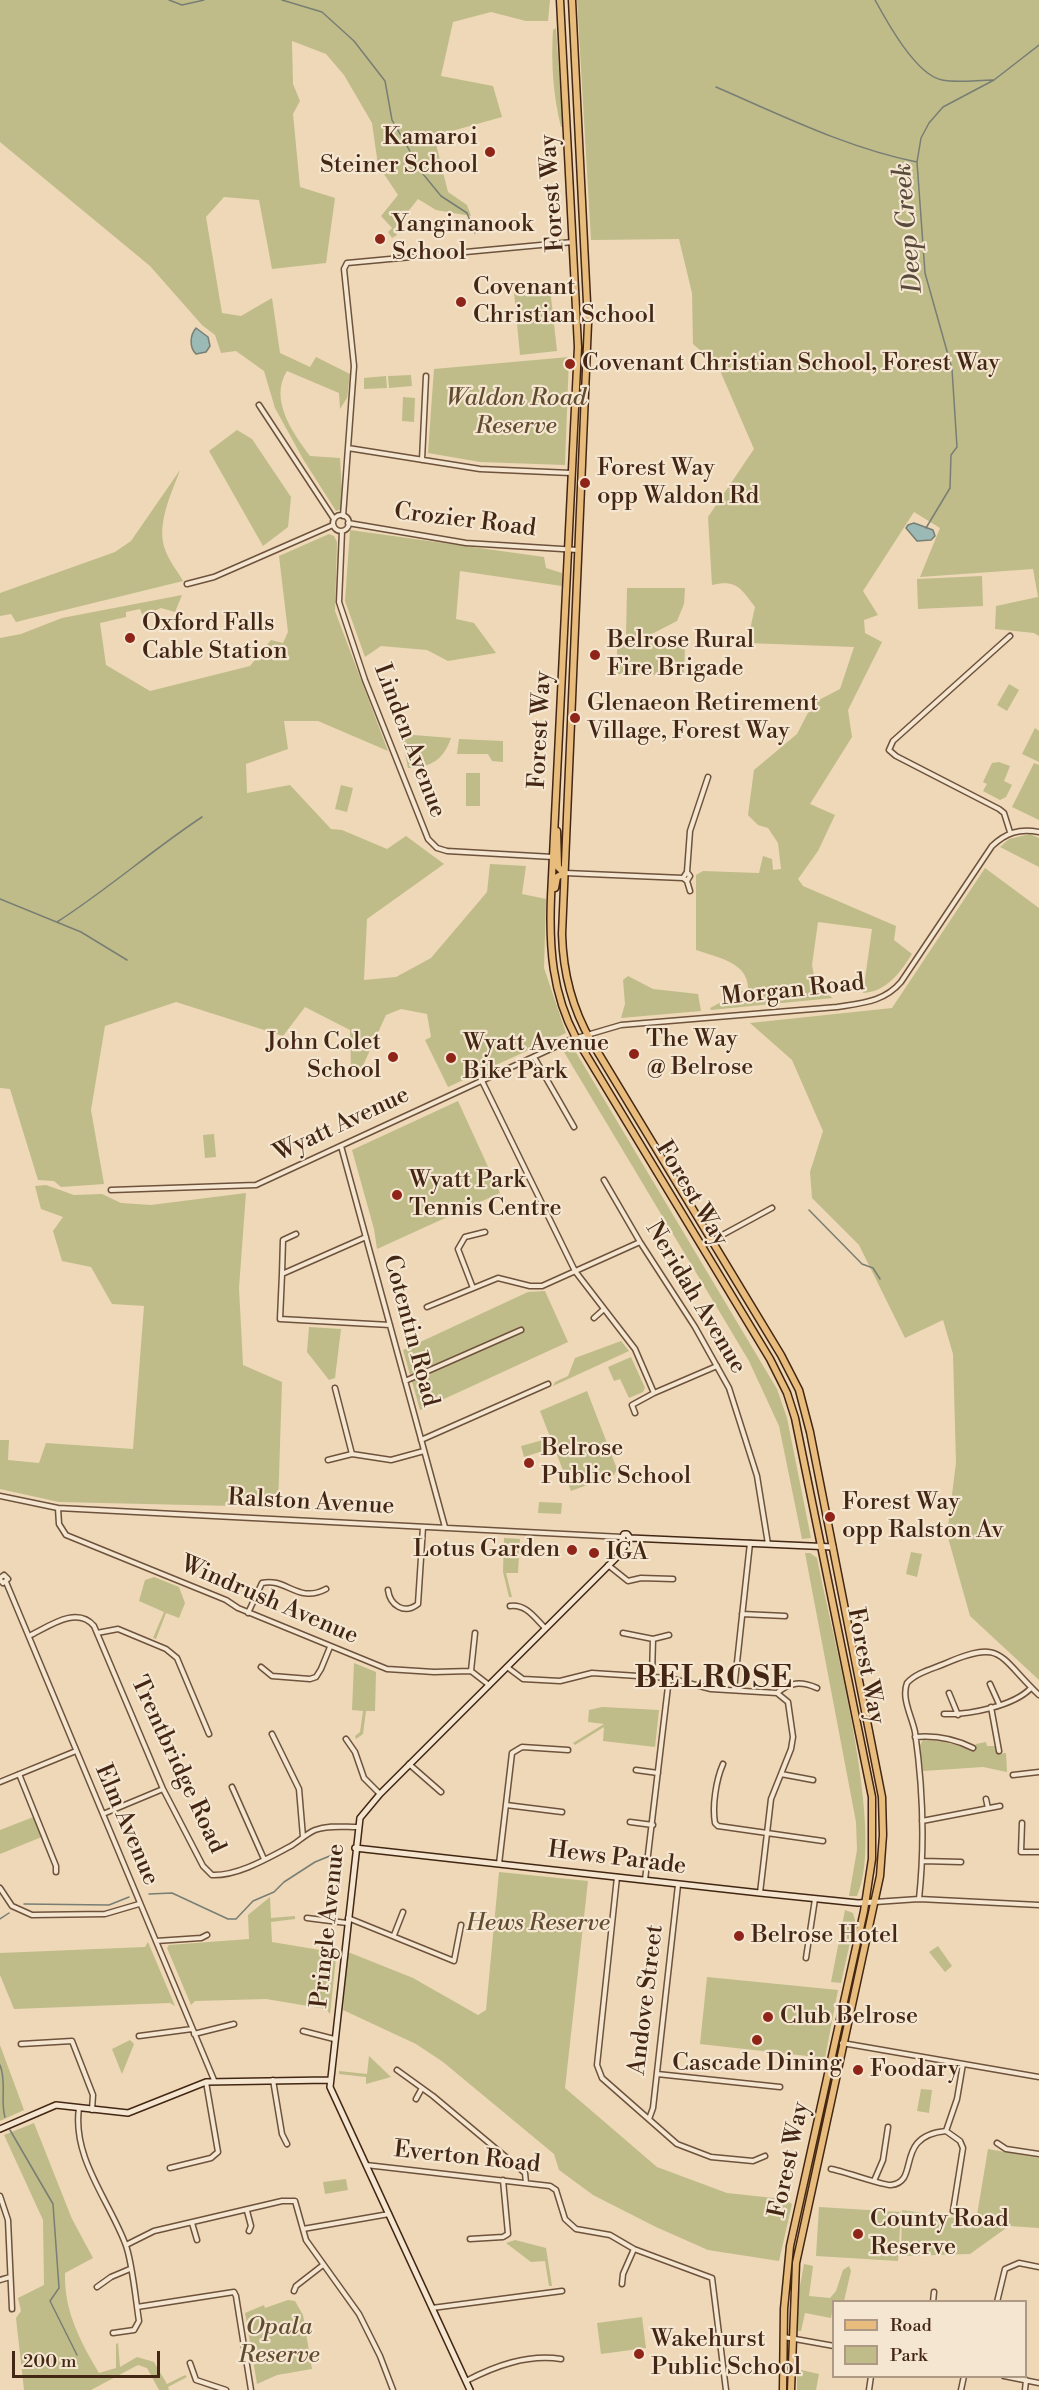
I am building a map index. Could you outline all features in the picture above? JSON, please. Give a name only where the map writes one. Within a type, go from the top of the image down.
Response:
[{"type":"main road","name":"Forest Way","points":[[560,0],[578,347],[550,915],[554,976],[564,1013],[576,1038],[787,1393],[795,1418],[822,1546],[872,1797],[873,1848],[865,1903],[790,2246],[783,2337],[783,2390]]},
{"type":"main road","name":"Forest Way","points":[[572,0],[588,323],[564,873],[563,959],[570,990],[587,1034],[781,1355],[799,1390],[810,1432],[882,1797],[883,1852],[875,1902],[796,2263],[791,2390]]},
{"type":"main road","points":[[550,915],[554,905],[556,880],[564,873],[558,867],[558,831],[554,822]]},
{"type":"street","points":[[333,525],[342,531],[348,523],[343,516],[354,366],[344,269],[346,263],[357,260],[574,242]]},
{"type":"street","points":[[422,460],[426,376]]},
{"type":"street","points":[[259,405],[334,519],[333,525]]},
{"type":"street","points":[[348,448],[480,469],[572,473]]},
{"type":"street","points":[[334,519],[343,516]]},
{"type":"street","name":"Crozier Road","points":[[348,523],[466,543],[578,550]]},
{"type":"street","points":[[187,584],[214,577],[333,525]]},
{"type":"street","name":"Linden Avenue","points":[[342,531],[339,602],[365,680],[428,839],[437,848],[447,851],[553,857]]},
{"type":"street","points":[[1010,636],[893,741],[889,750],[896,756],[999,809],[1004,813],[1010,832],[1028,830],[1039,832]]},
{"type":"street","points":[[690,891],[685,879],[690,831],[708,777]]},
{"type":"street","name":"Morgan Road","points":[[576,1038],[621,1025],[837,1007],[884,997],[901,982],[992,846],[1010,832]]},
{"type":"street","points":[[564,873],[685,879]]},
{"type":"street","name":"Wyatt Avenue","points":[[111,1190],[256,1185],[576,1038]]},
{"type":"street","points":[[534,1057],[574,1127]]},
{"type":"street","points":[[482,1080],[575,1271],[635,1349],[654,1393]]},
{"type":"street","name":"Cotentin Road","points":[[341,1146],[445,1527]]},
{"type":"street","name":"Neridah Avenue","points":[[604,1180],[729,1388],[757,1476],[768,1544]]},
{"type":"street","points":[[701,1247],[761,1211],[772,1208]]},
{"type":"street","points":[[473,1288],[458,1249],[465,1237],[485,1232]]},
{"type":"street","points":[[296,1234],[283,1240],[280,1319],[390,1325]]},
{"type":"street","points":[[282,1274],[366,1237]]},
{"type":"street","points":[[427,1307],[503,1277],[539,1286],[640,1242]]},
{"type":"street","points":[[594,1318],[604,1309]]},
{"type":"street","points":[[405,1382],[521,1330]]},
{"type":"street","points":[[635,1413],[632,1405],[717,1366]]},
{"type":"street","points":[[421,1440],[548,1384]]},
{"type":"street","points":[[335,1388],[352,1454]]},
{"type":"street","points":[[328,1460],[352,1454],[391,1460],[424,1451]]},
{"type":"street","name":"Ralston Avenue","points":[[0,1496],[58,1508],[445,1527],[626,1539],[833,1547]]},
{"type":"street","name":"Windrush Avenue","points":[[58,1508],[59,1524],[66,1535],[226,1600],[248,1613],[330,1647],[387,1669],[434,1672],[471,1671]]},
{"type":"street","points":[[388,1590],[391,1602],[397,1607],[409,1609],[418,1604],[423,1527]]},
{"type":"street","name":"Pringle Avenue","points":[[471,2390],[342,2117],[329,2080],[357,1827],[363,1812],[622,1551],[626,1539]]},
{"type":"street","points":[[734,1690],[750,1544]]},
{"type":"street","points":[[608,1565],[628,1581],[641,1578],[673,1579]]},
{"type":"street","points":[[0,1569],[1,1579]]},
{"type":"street","name":"Elm Avenue","points":[[1,1579],[7,1577],[6,1582],[214,2080]]},
{"type":"street","points":[[248,1613],[262,1583],[271,1582],[305,1595],[316,1594],[326,1589]]},
{"type":"street","points":[[510,1606],[519,1605],[527,1610],[545,1628]]},
{"type":"street","points":[[742,1614],[785,1616]]},
{"type":"street","name":"Trentbridge Road","points":[[28,1635],[75,1615],[88,1619],[97,1633],[163,1789],[203,1866],[212,1875],[224,1875],[264,1859],[327,1827],[357,1827]]},
{"type":"street","points":[[97,1633],[118,1629],[166,1649],[177,1658],[209,1734]]},
{"type":"street","points":[[475,1633],[471,1671],[489,1685]]},
{"type":"street","points":[[623,1633],[653,1639],[669,1635]]},
{"type":"street","points":[[652,1676],[653,1639]]},
{"type":"street","points":[[261,1667],[272,1676],[310,1679],[316,1677],[321,1670],[330,1647]]},
{"type":"street","points":[[919,1899],[922,1821],[915,1737],[905,1693],[907,1683],[969,1653],[986,1650],[997,1654],[1039,1695]]},
{"type":"street","points":[[507,1667],[523,1679],[560,1681],[592,1673],[652,1676],[711,1689],[777,1693],[788,1702],[793,1725],[791,1749],[771,1799],[760,1893]]},
{"type":"street","points":[[645,1880],[669,1678]]},
{"type":"street","points":[[777,1693],[787,1685],[798,1683],[817,1688]]},
{"type":"street","points":[[990,1684],[999,1704]]},
{"type":"street","points":[[944,1714],[958,1715],[991,1707],[1021,1698],[1031,1688]]},
{"type":"street","points":[[949,1693],[958,1715]]},
{"type":"street","points":[[991,1707],[999,1751]]},
{"type":"street","points":[[272,1734],[299,1789],[303,1838]]},
{"type":"street","points":[[915,1737],[932,1736],[955,1740],[973,1748]]},
{"type":"street","points":[[346,1738],[355,1752],[364,1778],[380,1794]]},
{"type":"street","points":[[500,1864],[512,1753],[522,1747],[568,1750]]},
{"type":"street","points":[[0,1782],[76,1751]]},
{"type":"street","points":[[410,1764],[441,1792]]},
{"type":"street","points":[[723,1764],[719,1773],[715,1823],[722,1828],[823,1841]]},
{"type":"street","points":[[636,1770],[658,1773]]},
{"type":"street","points":[[1013,1775],[1039,1772]]},
{"type":"street","points":[[19,1774],[56,1866],[56,1872]]},
{"type":"street","points":[[781,1774],[813,1780]]},
{"type":"street","points":[[232,1786],[264,1859]]},
{"type":"street","points":[[103,1814],[163,1789]]},
{"type":"street","points":[[986,1799],[988,1808]]},
{"type":"street","points":[[506,1805],[562,1812]]},
{"type":"street","points":[[922,1821],[1000,1806]]},
{"type":"street","points":[[630,1822],[653,1825]]},
{"type":"street","points":[[1022,1823],[1021,1852],[1039,1852]]},
{"type":"street","name":"Hews Parade","points":[[355,1848],[678,1885],[815,1899],[875,1902]]},
{"type":"street","points":[[922,1861],[961,1862]]},
{"type":"street","points":[[617,1877],[597,2065],[608,2085],[677,2144],[711,2157],[753,2161],[765,2156]]},
{"type":"street","name":"Andove Street","points":[[649,2120],[653,2108],[678,1885]]},
{"type":"street","points":[[0,1888],[12,1906],[32,1915],[105,1914],[140,1904]]},
{"type":"street","points":[[806,1958],[815,1899]]},
{"type":"street","points":[[875,1902],[919,1899],[1039,1905]]},
{"type":"street","points":[[394,1935],[403,1912]]},
{"type":"street","points":[[307,1917],[347,1921],[394,1935],[454,1961],[461,1924]]},
{"type":"street","points":[[156,1941],[201,1938],[207,1935]]},
{"type":"street","points":[[139,2036],[193,2031],[234,2024]]},
{"type":"street","points":[[303,2031],[334,2039]]},
{"type":"street","points":[[21,2044],[72,2041],[93,2095],[92,2110]]},
{"type":"street","points":[[835,2041],[1039,2077]]},
{"type":"street","points":[[946,2131],[957,2099],[963,2064]]},
{"type":"street","points":[[397,2070],[525,2173],[526,2183]]},
{"type":"street","points":[[657,2074],[780,2087]]},
{"type":"street","points":[[0,2129],[52,2106],[128,2113],[214,2080],[329,2080]]},
{"type":"street","points":[[273,2080],[282,2134],[287,2144]]},
{"type":"street","points":[[170,2168],[211,2158],[218,2152],[206,2082]]},
{"type":"street","points":[[416,2099],[422,2088]]},
{"type":"street","points":[[79,2108],[77,2136],[105,2206],[126,2245],[137,2307],[139,2321],[137,2328],[113,2333]]},
{"type":"street","points":[[874,2181],[883,2160],[888,2127]]},
{"type":"street","points":[[831,2169],[891,2186],[899,2182],[907,2170],[916,2142],[926,2134],[946,2131],[960,2141],[963,2148],[953,2211]]},
{"type":"street","points":[[997,2143],[1006,2149],[1039,2154]]},
{"type":"street","name":"Everton Road","points":[[365,2165],[550,2186],[556,2190],[560,2209],[565,2219],[576,2229],[610,2235],[634,2249]]},
{"type":"street","points":[[470,2239],[495,2238],[507,2234],[503,2180]]},
{"type":"street","points":[[0,2196],[8,2220],[12,2309]]},
{"type":"street","points":[[126,2245],[154,2231],[282,2202],[295,2202],[306,2240],[359,2314],[380,2356],[393,2390]]},
{"type":"street","points":[[248,2211],[251,2226],[249,2231]]},
{"type":"street","points":[[303,2229],[389,2214]]},
{"type":"street","points":[[192,2223],[197,2240]]},
{"type":"street","points":[[622,2284],[623,2274],[634,2249],[712,2278],[726,2390]]},
{"type":"street","points":[[997,2300],[1005,2269],[1019,2263],[1039,2266]]},
{"type":"street","points":[[294,2291],[296,2286],[323,2265]]},
{"type":"street","points":[[97,2287],[111,2277],[130,2269]]},
{"type":"street","points":[[0,2280],[10,2277]]},
{"type":"street","points":[[432,2308],[562,2291]]},
{"type":"street","points":[[137,2307],[234,2292],[251,2390]]},
{"type":"street","points":[[933,2300],[934,2292]]},
{"type":"street","points":[[783,2337],[832,2346]]},
{"type":"street","points":[[466,2381],[498,2365],[549,2358],[561,2359]]},
{"type":"street","points":[[190,2363],[196,2380],[225,2390]]},
{"type":"street","points":[[1015,2378],[1039,2383]]},
{"type":"street","points":[[1025,2390],[1026,2380]]},
{"type":"green space","points":[[0,0],[550,0],[548,21],[526,21],[491,12],[453,22],[441,76],[493,86],[502,117],[434,136],[448,192],[467,205],[471,216],[436,210],[418,199],[394,229],[397,235],[392,238],[388,232],[392,228],[381,216],[398,195],[378,165],[372,123],[344,75],[326,54],[292,41],[293,84],[300,101],[293,114],[300,187],[335,198],[326,263],[272,269],[259,200],[224,197],[206,217],[222,313],[241,316],[272,298],[280,353],[310,367],[316,357],[350,374],[347,398],[340,409],[339,393],[287,371],[280,393],[290,426],[310,456],[340,458],[343,509],[336,511],[303,459],[275,408],[264,371],[236,351],[221,353],[215,335],[202,325],[150,266],[0,142]]},
{"type":"green space","points":[[577,0],[1039,0],[1039,636],[1034,633],[995,629],[996,606],[1038,597],[1033,569],[920,577],[940,528],[914,512],[863,591],[878,615],[864,620],[865,633],[882,642],[848,710],[852,737],[810,804],[835,815],[818,851],[798,879],[803,886],[896,926],[894,940],[912,954],[892,980],[871,992],[863,993],[872,929],[818,922],[812,965],[816,987],[833,998],[711,1010],[710,1008],[748,988],[747,979],[737,966],[696,950],[696,875],[703,871],[759,873],[763,856],[772,859],[773,870],[781,869],[778,843],[768,828],[758,825],[748,815],[754,770],[797,734],[813,703],[840,689],[854,647],[747,643],[755,607],[742,590],[732,584],[712,585],[708,517],[754,449],[718,366],[693,344],[692,293],[679,239],[591,240]]},
{"type":"green space","points":[[556,28],[563,127],[561,127],[558,115],[553,78],[553,30]]},
{"type":"green space","points":[[550,288],[557,351],[520,355],[514,292]]},
{"type":"green space","name":"Waldon Road Reserve","points":[[569,357],[565,465],[480,462],[428,453],[434,369]]},
{"type":"green space","points":[[411,375],[412,386],[389,388],[388,376]]},
{"type":"green space","points":[[386,376],[387,388],[364,389],[364,378]]},
{"type":"green space","points":[[403,397],[415,398],[414,422],[402,421]]},
{"type":"green space","points":[[237,430],[252,439],[291,497],[288,527],[263,546],[209,451]]},
{"type":"green space","points":[[180,470],[169,500],[162,532],[166,552],[183,581],[16,622],[11,614],[0,616],[0,593],[115,552],[131,541]]},
{"type":"green space","points":[[350,530],[544,557],[546,568],[562,573],[562,586],[460,571],[456,619],[474,623],[496,653],[448,661],[427,650],[381,646],[365,657],[345,601]]},
{"type":"green space","points":[[329,534],[334,536],[337,542],[335,611],[388,751],[318,721],[284,721],[288,749],[246,764],[247,793],[290,785],[331,829],[342,830],[387,849],[406,836],[444,864],[367,919],[364,980],[396,977],[431,958],[487,892],[490,864],[526,866],[522,894],[546,899],[544,968],[566,1033],[448,1087],[425,1040],[431,1037],[427,1014],[401,1009],[386,1015],[360,1072],[351,1069],[350,1030],[305,1007],[283,1036],[176,1002],[105,1026],[91,1110],[104,1184],[61,1187],[54,1181],[38,1180],[10,1089],[0,1088],[0,638],[21,634],[62,618],[182,595],[175,612],[161,608],[143,616],[140,609],[126,612],[126,617],[100,623],[106,665],[150,691],[250,666],[271,640],[283,643],[288,632],[279,556]]},
{"type":"green space","points":[[982,576],[983,606],[918,609],[917,579]]},
{"type":"green space","points":[[627,588],[685,588],[684,604],[677,621],[644,638],[626,637]]},
{"type":"green space","points":[[617,642],[685,645],[684,675],[617,674]]},
{"type":"green space","points":[[1009,684],[1019,690],[1007,711],[997,705]]},
{"type":"green space","points":[[1035,728],[1039,731],[1039,762],[1022,754]]},
{"type":"green space","points":[[401,734],[451,738],[445,752],[436,761],[416,768],[408,768]]},
{"type":"green space","points":[[459,739],[503,741],[503,762],[492,761],[488,754],[457,754]]},
{"type":"green space","points":[[999,762],[1010,766],[1004,781],[1012,785],[1006,797],[1000,800],[983,791],[987,784],[983,782],[992,763]]},
{"type":"green space","points":[[1034,763],[1039,765],[1039,820],[1012,807]]},
{"type":"green space","points":[[466,773],[480,773],[480,806],[466,806]]},
{"type":"green space","points":[[341,785],[353,788],[347,812],[335,809]]},
{"type":"green space","points":[[1030,834],[1039,838],[1039,867],[1000,847],[1009,839]]},
{"type":"green space","points":[[985,868],[1039,908],[1039,1680],[970,1616],[947,1534],[956,1463],[953,1354],[943,1320],[905,1338],[859,1245],[812,1198],[810,1172],[823,1131],[792,1060],[750,1023],[892,1008]]},
{"type":"green space","points":[[628,976],[653,989],[698,994],[701,1011],[621,1018],[625,1004],[623,980]]},
{"type":"green space","points":[[574,1049],[777,1389],[787,1418],[811,1538],[802,1539],[779,1426],[749,1361],[564,1052]]},
{"type":"green space","points":[[458,1101],[500,1193],[377,1249],[374,1229],[352,1150]]},
{"type":"green space","points":[[214,1134],[216,1157],[205,1158],[203,1135]]},
{"type":"green space","points":[[46,1185],[74,1195],[102,1194],[121,1203],[151,1205],[246,1193],[239,1288],[243,1365],[282,1382],[278,1507],[59,1502],[0,1489],[0,1440],[9,1440],[8,1460],[39,1463],[46,1443],[133,1449],[144,1306],[112,1304],[91,1267],[62,1261],[53,1231],[63,1217],[41,1209],[35,1186]]},
{"type":"green space","points":[[545,1291],[568,1342],[420,1410],[403,1350],[528,1292]]},
{"type":"green space","points":[[309,1327],[341,1329],[335,1378],[329,1380],[307,1352]]},
{"type":"green space","points":[[621,1341],[629,1351],[553,1386],[555,1382],[568,1376],[575,1358]]},
{"type":"green space","points":[[631,1357],[645,1388],[643,1392],[629,1398],[620,1379],[614,1381],[608,1367]]},
{"type":"green space","points":[[587,1391],[617,1469],[614,1475],[571,1491],[540,1411]]},
{"type":"green space","points":[[543,1440],[546,1450],[524,1457],[521,1446]]},
{"type":"green space","points":[[539,1502],[562,1503],[561,1514],[538,1513]]},
{"type":"green space","points":[[504,1538],[520,1539],[518,1573],[506,1573],[512,1597],[509,1597],[503,1572]]},
{"type":"green space","points":[[911,1552],[922,1554],[917,1577],[906,1574]]},
{"type":"green space","points":[[805,1553],[810,1553],[817,1558],[854,1731],[865,1827],[864,1866],[857,1896],[849,1896],[857,1850],[856,1822]]},
{"type":"green space","points":[[154,1577],[179,1587],[185,1603],[179,1618],[166,1613],[156,1639],[153,1638],[164,1612],[139,1601],[145,1580]]},
{"type":"green space","points":[[354,1663],[376,1672],[375,1711],[366,1711],[363,1734],[356,1739],[355,1736],[360,1732],[363,1711],[352,1710]]},
{"type":"green space","points":[[602,1707],[659,1710],[655,1747],[603,1741],[604,1727],[575,1745],[573,1743],[604,1724],[588,1722],[589,1710]]},
{"type":"green space","points":[[923,1740],[949,1743],[973,1752],[976,1744],[986,1742],[987,1746],[995,1746],[997,1754],[1006,1753],[1007,1772],[983,1767],[923,1771],[920,1745]]},
{"type":"green space","points":[[36,1816],[44,1836],[0,1854],[0,1830]]},
{"type":"green space","name":"Hews Reserve","points":[[499,1872],[588,1881],[565,2088],[657,2167],[727,2193],[783,2199],[792,2204],[779,2261],[708,2250],[593,2195],[559,2170],[554,2154],[443,2062],[416,2044],[343,2010],[348,1952],[413,1978],[478,2015],[486,2010]]},
{"type":"green space","points":[[270,1897],[271,1918],[295,1916],[295,1919],[271,1922],[272,1942],[332,1952],[337,1949],[330,2014],[326,2009],[266,1999],[195,2001],[191,2005],[167,1948],[169,1945],[249,1939],[248,1915]]},
{"type":"green space","points":[[845,1910],[853,1913],[855,1920],[841,1983],[831,1982]]},
{"type":"green space","points":[[148,1942],[175,2006],[170,2003],[14,2009],[0,1975],[0,1953],[145,1947]]},
{"type":"green space","points":[[938,1946],[952,1966],[945,1972],[929,1952]]},
{"type":"green space","name":"Club Belrose","points":[[707,1977],[838,1990],[825,2058],[700,2044]]},
{"type":"green space","points":[[130,2040],[134,2044],[122,2074],[112,2049]]},
{"type":"green space","points":[[0,2045],[24,2110],[0,2121]]},
{"type":"green space","points":[[369,2056],[391,2077],[366,2084],[366,2077],[339,2074],[339,2071],[367,2074]]},
{"type":"green space","points":[[921,2089],[932,2090],[929,2113],[917,2111]]},
{"type":"green space","points":[[34,2123],[72,2219],[93,2258],[65,2273],[70,2313],[86,2349],[99,2373],[116,2368],[116,2344],[118,2343],[120,2367],[137,2357],[154,2362],[167,2384],[185,2375],[187,2377],[168,2387],[169,2390],[159,2390],[147,2368],[138,2365],[91,2390],[24,2390],[16,2318],[21,2311],[18,2298],[44,2285],[43,2220],[4,2135]]},
{"type":"green space","points":[[988,2149],[1039,2158],[1039,2228],[1009,2226],[970,2254],[901,2256],[902,2210],[976,2221]]},
{"type":"green space","points":[[346,2179],[348,2190],[325,2194],[323,2182]]},
{"type":"green space","name":"County Road Reserve","points":[[819,2207],[901,2212],[898,2261],[816,2256]]},
{"type":"green space","points":[[515,2240],[546,2248],[552,2286],[549,2286],[545,2261],[531,2262],[506,2243]]},
{"type":"green space","points":[[804,2264],[813,2266],[809,2296],[830,2298],[836,2291],[843,2270],[849,2266],[851,2271],[844,2300],[832,2300],[831,2318],[805,2313],[801,2331],[798,2331],[798,2297]]},
{"type":"green space","name":"Opala Reserve","points":[[288,2300],[295,2301],[303,2315],[312,2369],[277,2375],[257,2384],[245,2313],[264,2305],[265,2308]]},
{"type":"green space","points":[[642,2317],[646,2348],[601,2354],[597,2323]]},
{"type":"green space","points":[[797,2369],[819,2374],[816,2390],[797,2390]]},
{"type":"water","points":[[196,328],[208,337],[210,346],[206,352],[196,354],[191,341]]},
{"type":"water","points":[[914,523],[933,530],[935,536],[931,540],[917,541],[906,528]]},
{"type":"waterway","points":[[169,0],[182,5],[204,0]]},
{"type":"waterway","points":[[282,0],[322,12],[354,41],[385,81],[392,120],[423,174],[441,196],[467,213],[475,233]]},
{"type":"waterway","points":[[875,0],[903,46],[932,76],[948,81],[993,80]]},
{"type":"waterway","name":"Deep Creek","points":[[926,528],[950,488],[951,455],[957,447],[952,369],[925,273],[917,162],[921,138],[929,123],[943,107],[994,80],[1039,45]]},
{"type":"waterway","points":[[716,87],[840,140],[917,162]]},
{"type":"waterway","points":[[57,922],[202,817]]},
{"type":"waterway","points":[[0,899],[81,932],[127,960]]},
{"type":"waterway","points":[[809,1210],[862,1264],[873,1268],[880,1279]]},
{"type":"waterway","points":[[149,1894],[172,1893],[228,1919],[236,1919],[253,1901],[274,1892],[284,1882],[315,1862],[342,1851]]},
{"type":"waterway","points":[[24,1904],[109,1905],[129,1897]]},
{"type":"waterway","points":[[0,1919],[9,1913]]},
{"type":"waterway","points":[[0,2065],[5,2117]]},
{"type":"waterway","points":[[10,2130],[53,2204],[59,2288],[50,2301],[77,2355]]},
{"type":"place","name":"Kamaroi Steiner School","points":[[490,152]]},
{"type":"place","name":"Yanginanook School","points":[[380,239]]},
{"type":"place","name":"Covenant Christian School","points":[[461,302]]},
{"type":"place","name":"Covenant Christian School, Forest Way","points":[[570,364]]},
{"type":"place","name":"Forest Way opp Waldon Rd","points":[[585,483]]},
{"type":"place","name":"Oxford Falls Cable Station","points":[[130,638]]},
{"type":"place","name":"Belrose Rural Fire Brigade","points":[[595,655]]},
{"type":"place","name":"Glenaeon Retirement Village, Forest Way","points":[[575,718]]},
{"type":"place","name":"The Way @ Belrose","points":[[634,1054]]},
{"type":"place","name":"John Colet School","points":[[393,1057]]},
{"type":"place","name":"Wyatt Avenue Bike Park","points":[[451,1058]]},
{"type":"place","name":"Wyatt Park Tennis Centre","points":[[397,1195]]},
{"type":"place","name":"Belrose Public School","points":[[529,1463]]},
{"type":"place","name":"Forest Way opp Ralston Av","points":[[830,1517]]},
{"type":"place","name":"Lotus Garden","points":[[572,1550]]},
{"type":"place","name":"IGA","points":[[594,1553]]},
{"type":"place","name":"Belrose Hotel","points":[[739,1936]]},
{"type":"place","name":"Club Belrose","points":[[768,2017]]},
{"type":"place","name":"Cascade Dining","points":[[757,2040]]},
{"type":"place","name":"Foodary","points":[[858,2070]]},
{"type":"place","name":"County Road Reserve","points":[[858,2234]]},
{"type":"place","name":"Wakehurst Public School","points":[[639,2354]]},
{"type":"district","name":"BELROSE","points":[[714,1680]]}]
